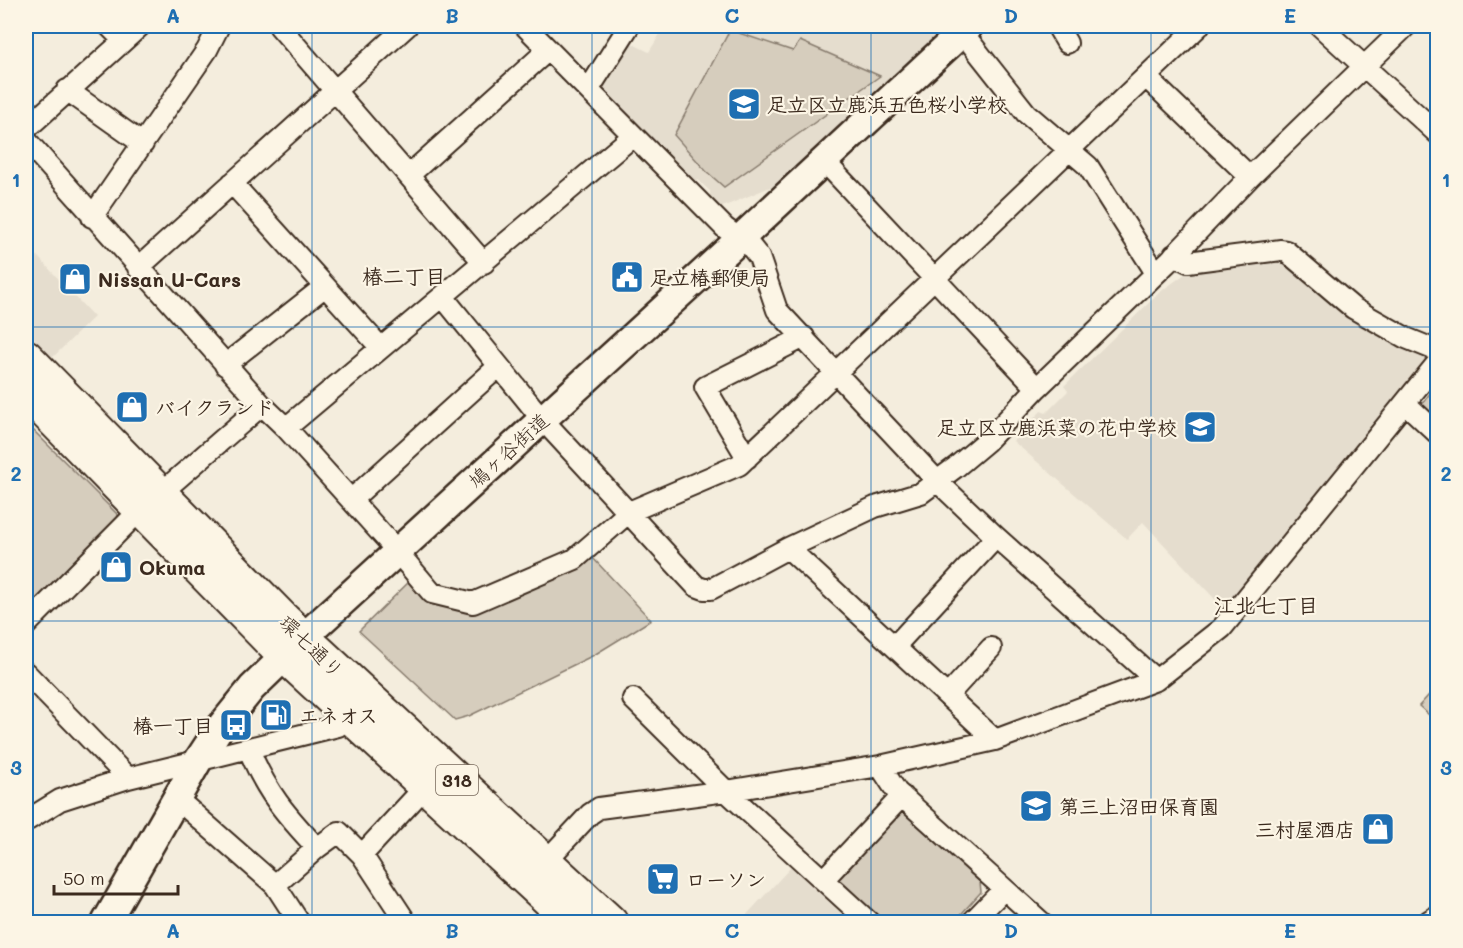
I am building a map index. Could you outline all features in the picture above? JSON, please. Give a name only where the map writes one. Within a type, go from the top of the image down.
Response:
[{"type":"main road","name":"鳩ヶ谷街道","points":[[106,922],[199,759],[236,707],[294,647],[824,161],[961,28]]},
{"type":"main road","name":"環七通り","points":[[26,356],[150,502]]},
{"type":"main road","name":"環七通り","points":[[26,393],[150,502],[294,647],[545,862],[611,922]]},
{"type":"main road","name":"環七通り","points":[[294,647],[349,716],[572,922]]},
{"type":"street","points":[[109,26],[123,40]]},
{"type":"street","points":[[26,129],[140,26]]},
{"type":"street","points":[[92,217],[207,50],[219,26]]},
{"type":"street","points":[[279,26],[484,263]]},
{"type":"street","points":[[138,268],[407,26]]},
{"type":"street","points":[[525,26],[725,228],[741,238],[759,257],[777,310],[938,482],[1156,680]]},
{"type":"street","points":[[588,89],[630,26]]},
{"type":"street","points":[[1058,26],[1067,43]]},
{"type":"street","points":[[26,140],[92,217],[225,365],[286,428],[432,593],[473,603],[574,559],[629,512],[739,465],[1199,26]]},
{"type":"street","points":[[1320,26],[1437,134]]},
{"type":"street","points":[[443,297],[542,418],[696,586],[704,590],[711,589],[788,548],[875,507],[921,493],[938,482],[987,441],[1037,388],[1156,273],[1250,177],[1406,26]]},
{"type":"street","points":[[961,28],[1026,113],[1088,166],[1156,273]]},
{"type":"street","points":[[409,175],[548,50]]},
{"type":"street","points":[[1146,77],[1250,177]]},
{"type":"street","points":[[68,90],[142,144]]},
{"type":"street","points":[[286,428],[633,136]]},
{"type":"street","points":[[824,161],[1037,388]]},
{"type":"street","points":[[232,183],[381,348]]},
{"type":"street","points":[[1174,255],[1188,262],[1286,251],[1353,308],[1406,338],[1437,351]]},
{"type":"street","points":[[225,365],[324,287]]},
{"type":"street","points":[[747,458],[705,387],[804,337]]},
{"type":"street","points":[[545,862],[590,814],[599,808],[726,791],[880,766],[995,740],[1156,680],[1222,628],[1437,362]]},
{"type":"street","points":[[351,500],[499,366]]},
{"type":"street","points":[[1405,403],[1437,434]]},
{"type":"street","points":[[26,625],[150,502],[262,405]]},
{"type":"street","points":[[895,646],[996,537]]},
{"type":"street","points":[[788,548],[995,740]]},
{"type":"street","points":[[948,695],[991,648]]},
{"type":"street","points":[[26,673],[128,778]]},
{"type":"street","points":[[633,699],[726,791],[869,922]]},
{"type":"street","points":[[26,821],[60,800],[128,778],[199,759],[249,749],[338,726],[349,716]]},
{"type":"street","points":[[249,749],[257,771],[283,812],[317,848]]},
{"type":"street","points":[[880,766],[902,796],[1041,922]]},
{"type":"street","points":[[362,855],[425,787]]},
{"type":"street","points":[[823,880],[902,796]]},
{"type":"street","points":[[177,799],[275,885],[299,922]]},
{"type":"street","points":[[275,885],[339,832],[362,855],[406,922]]},
{"type":"street","points":[[972,922],[1004,889]]},
{"type":"street","points":[[1431,922],[1437,918]]},
{"type":"shaded area","name":"足立区立鹿浜五色桜小学校","points":[[665,26],[937,26],[943,30],[944,39],[855,119],[848,119],[792,178],[720,208],[710,197],[710,191],[698,180],[693,180],[602,89],[602,82],[629,42],[649,52]]},
{"type":"shaded area","points":[[730,30],[793,51],[800,41],[880,76],[724,187],[706,171],[674,135]]},
{"type":"shaded area","points":[[26,244],[94,317],[52,358],[26,330]]},
{"type":"shaded area","name":"足立区立鹿浜菜の花中学校","points":[[1281,258],[1431,356],[1288,533],[1283,533],[1276,543],[1277,547],[1226,611],[1143,522],[1127,539],[1013,441],[1041,411],[1046,413],[1068,391],[1064,386],[1160,292],[1192,269]]},
{"type":"shaded area","points":[[1437,384],[1437,419],[1422,404]]},
{"type":"shaded area","points":[[26,423],[118,515],[116,523],[26,612]]},
{"type":"shaded area","points":[[592,557],[651,620],[594,655],[469,716],[455,720],[359,631],[410,581],[472,611]]},
{"type":"shaded area","points":[[1437,686],[1437,722],[1419,706]]},
{"type":"shaded area","points":[[904,812],[980,882],[981,892],[954,922],[884,922],[838,881],[837,874],[892,813]]},
{"type":"shaded area","points":[[791,867],[850,922],[740,922]]},
{"type":"place","name":"足立区立鹿浜五色桜小学校","points":[[744,104]]},
{"type":"place","name":"足立椿郵便局","points":[[627,277]]},
{"type":"place","name":"Nissan U-Cars","points":[[75,279]]},
{"type":"place","name":"バイクランド","points":[[132,407]]},
{"type":"place","name":"足立区立鹿浜菜の花中学校","points":[[1200,427]]},
{"type":"place","name":"Okuma","points":[[116,567]]},
{"type":"place","name":"エネオス","points":[[276,715]]},
{"type":"place","name":"椿一丁目","points":[[236,725]]},
{"type":"place","name":"第三上沼田保育園","points":[[1036,806]]},
{"type":"place","name":"三村屋酒店","points":[[1378,829]]},
{"type":"place","name":"ローソン","points":[[663,879]]},
{"type":"district","name":"椿二丁目","points":[[404,275]]},
{"type":"district","name":"江北七丁目","points":[[1266,604]]}]
